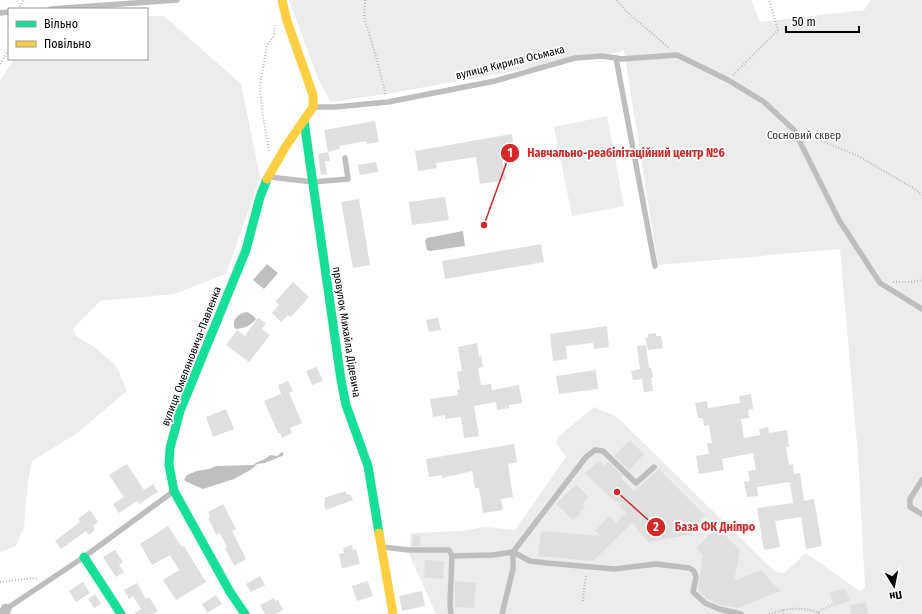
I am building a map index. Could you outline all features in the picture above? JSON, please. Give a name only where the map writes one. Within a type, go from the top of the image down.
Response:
[{"type":"street","points":[[282,0],[287,21],[313,95],[313,107]]},
{"type":"street","name":"вулиця Омеляновича-Павленка","points":[[245,614],[230,592],[174,491],[169,465],[170,448],[178,419],[246,250],[260,197],[270,173],[286,146],[313,107]]},
{"type":"street","name":"провулок Михайла Дідевича","points":[[304,121],[341,380],[346,405],[368,466],[393,614]]},
{"type":"street","points":[[84,557],[121,614]]},
{"type":"lane","points":[[64,8],[177,0]]},
{"type":"lane","name":"вулиця Кирила Осьмака","points":[[313,107],[335,107],[388,102],[495,81],[575,58],[602,56],[621,59],[677,56]]},
{"type":"lane","points":[[677,56],[728,80],[764,102],[794,130],[839,220],[880,283],[922,310]]},
{"type":"lane","points":[[616,58],[655,266]]},
{"type":"lane","points":[[270,173],[313,182],[348,179],[345,158]]},
{"type":"lane","points":[[502,614],[513,569],[513,552],[586,457],[595,450],[603,451],[636,483],[654,466]]},
{"type":"lane","points":[[922,480],[910,499],[910,507],[922,514]]},
{"type":"lane","points":[[5,612],[84,557],[174,491]]},
{"type":"lane","points":[[381,547],[409,550],[449,550],[452,556],[451,614]]},
{"type":"lane","points":[[452,556],[493,555],[513,552],[530,561],[586,567],[614,569],[656,564],[689,568],[694,571],[696,577],[693,592],[705,603],[719,609],[741,614]]},
{"type":"path","points":[[365,0],[364,17],[378,60],[388,102]]},
{"type":"path","points":[[617,0],[626,11],[677,56]]},
{"type":"path","points":[[728,80],[778,30],[769,0]]},
{"type":"path","points":[[270,173],[260,85],[267,45],[274,36],[276,23]]},
{"type":"path","points":[[0,64],[8,51]]},
{"type":"path","points":[[794,130],[856,155],[913,188],[922,195]]},
{"type":"path","points":[[880,283],[912,282],[922,280]]},
{"type":"path","points":[[582,601],[586,567]]},
{"type":"path","points":[[0,582],[32,578],[46,582]]},
{"type":"path","points":[[818,612],[834,604]]},
{"type":"path","points":[[783,609],[783,614]]},
{"type":"path","points":[[769,614],[783,609],[813,609],[822,614]]},
{"type":"green space","name":"Сосновий сквер","points":[[289,0],[751,0],[760,22],[864,10],[871,0],[922,0],[922,614],[436,614],[409,554],[411,533],[462,531],[485,527],[515,530],[566,457],[556,443],[558,437],[594,407],[617,417],[776,572],[784,573],[806,553],[861,592],[865,586],[858,455],[840,249],[658,265],[624,51],[392,93],[331,102],[319,81]]},
{"type":"green space","points":[[148,16],[164,16],[241,84],[260,177],[226,274],[174,294],[100,301],[73,329],[76,336],[96,348],[116,366],[127,391],[76,434],[32,461],[28,481],[24,527],[16,546],[0,552],[0,81],[13,60],[148,60]]},
{"type":"green space","points":[[607,116],[624,206],[572,216],[554,127]]},
{"type":"shaded area","points":[[463,231],[465,246],[430,251],[427,250],[425,241],[427,238]]},
{"type":"shaded area","points":[[267,264],[278,273],[264,289],[253,280]]},
{"type":"shaded area","points":[[247,312],[256,319],[247,326],[236,329],[234,327],[235,319],[241,314]]},
{"type":"shaded area","points":[[282,452],[284,454],[282,456],[265,463],[257,464],[252,469],[234,479],[203,489],[184,480],[187,475],[197,471],[216,466],[253,465],[270,455],[277,456]]},
{"type":"building","points":[[375,121],[379,142],[367,144],[366,141],[339,146],[340,149],[328,152],[324,130]]},
{"type":"building","points":[[512,134],[514,150],[501,152],[506,180],[480,184],[476,157],[436,163],[437,168],[418,171],[415,151]]},
{"type":"building","points":[[328,152],[330,161],[325,161],[327,174],[321,175],[318,154]]},
{"type":"building","points":[[376,162],[378,172],[360,175],[358,165]]},
{"type":"building","points":[[445,197],[449,220],[412,225],[409,202]]},
{"type":"building","points":[[359,199],[370,265],[353,268],[341,202]]},
{"type":"building","points":[[541,244],[544,262],[445,279],[442,261]]},
{"type":"building","points":[[293,282],[309,297],[291,317],[288,315],[281,322],[272,313],[279,305],[276,301]]},
{"type":"building","points":[[258,318],[266,323],[262,329],[270,335],[249,362],[226,345],[237,330],[245,336]]},
{"type":"building","points":[[438,318],[441,330],[429,332],[426,320]]},
{"type":"building","points":[[607,326],[609,347],[594,349],[593,343],[566,346],[567,359],[553,361],[550,334]]},
{"type":"building","points":[[656,333],[656,336],[661,336],[663,348],[648,350],[645,338],[648,338],[648,334]]},
{"type":"building","points":[[477,343],[479,356],[481,356],[483,367],[478,368],[481,385],[491,384],[492,390],[519,385],[522,403],[509,405],[509,408],[497,410],[496,402],[474,406],[479,436],[464,438],[461,417],[445,419],[445,415],[433,417],[430,399],[458,395],[457,390],[460,389],[457,372],[462,371],[458,347]]},
{"type":"building","points":[[646,345],[649,368],[651,368],[653,377],[651,378],[653,391],[644,392],[642,379],[633,380],[631,371],[640,369],[637,346]]},
{"type":"building","points":[[317,367],[323,381],[312,385],[306,371]]},
{"type":"building","points":[[596,370],[598,389],[559,394],[556,376]]},
{"type":"building","points":[[288,381],[293,391],[289,393],[302,423],[290,428],[292,433],[282,438],[280,433],[278,433],[264,401],[281,394],[278,385]]},
{"type":"building","points":[[751,394],[753,409],[748,410],[749,418],[741,419],[744,438],[760,435],[759,429],[768,427],[769,433],[787,430],[789,447],[786,447],[789,465],[793,464],[794,474],[800,473],[804,501],[814,499],[822,546],[806,549],[801,517],[775,521],[780,547],[764,550],[757,508],[793,503],[790,482],[757,487],[758,496],[747,497],[744,482],[750,481],[748,471],[756,470],[753,453],[722,459],[724,470],[699,474],[696,456],[709,454],[707,443],[712,443],[709,425],[704,426],[703,418],[698,418],[695,403],[707,401],[708,408],[740,403],[739,396]]},
{"type":"building","points":[[226,409],[234,429],[213,437],[206,417]]},
{"type":"building","points":[[630,440],[644,454],[629,470],[614,456]]},
{"type":"building","points":[[514,444],[517,462],[508,464],[513,497],[501,499],[503,510],[483,513],[479,488],[475,488],[472,471],[442,478],[442,475],[429,477],[426,459]]},
{"type":"building","points":[[599,461],[605,466],[608,462],[623,476],[621,478],[634,491],[659,469],[705,515],[690,531],[693,534],[648,542],[632,523],[593,561],[538,556],[541,531],[601,536],[595,531],[609,516],[616,523],[626,513],[619,506],[623,502],[614,501],[585,473]]},
{"type":"building","points":[[127,464],[144,490],[153,484],[158,492],[139,504],[137,501],[119,513],[113,504],[124,497],[109,475]]},
{"type":"building","points":[[576,484],[589,497],[582,504],[585,507],[573,520],[556,504]]},
{"type":"building","points":[[345,491],[347,494],[351,495],[353,500],[326,510],[324,498]]},
{"type":"building","points":[[223,504],[236,529],[232,531],[246,559],[234,566],[225,548],[227,547],[220,533],[216,534],[208,518],[210,517],[208,512]]},
{"type":"building","points":[[90,510],[98,522],[93,526],[95,530],[89,535],[86,531],[61,549],[55,541],[80,522],[78,519]]},
{"type":"building","points":[[168,526],[182,547],[184,546],[206,582],[176,600],[163,580],[179,570],[170,555],[152,565],[140,544]]},
{"type":"building","points":[[717,527],[740,550],[734,581],[761,570],[780,591],[738,608],[720,605],[707,599],[698,590],[703,555],[696,548]]},
{"type":"building","points":[[413,535],[421,536],[420,546],[412,546]]},
{"type":"building","points":[[352,545],[353,550],[356,549],[360,564],[342,568],[339,554],[344,553],[343,548]]},
{"type":"building","points":[[115,550],[123,562],[119,565],[124,572],[116,577],[103,557]]},
{"type":"building","points":[[425,560],[444,561],[443,579],[424,578]]},
{"type":"building","points":[[260,576],[265,585],[251,592],[246,584]]},
{"type":"building","points":[[368,581],[373,596],[357,601],[352,586]]},
{"type":"building","points":[[455,581],[476,583],[474,608],[455,607]]},
{"type":"building","points":[[83,582],[90,593],[76,602],[69,591]]},
{"type":"building","points":[[137,583],[146,599],[149,597],[158,611],[153,614],[133,614],[141,609],[133,596],[129,599],[124,590]]},
{"type":"building","points":[[845,588],[850,601],[834,606],[830,593]]},
{"type":"building","points":[[422,591],[425,606],[402,611],[399,596]]},
{"type":"building","points":[[95,594],[101,604],[94,608],[88,599]]},
{"type":"building","points":[[216,595],[222,604],[207,613],[202,604]]},
{"type":"building","points":[[274,598],[276,601],[278,600],[283,610],[276,614],[265,614],[260,605]]},
{"type":"building","points":[[866,602],[868,614],[851,614],[850,605]]},
{"type":"traffic: fast","points":[[304,121],[341,380],[346,405],[368,466],[379,533]]},
{"type":"traffic: fast","points":[[245,614],[230,592],[174,491],[169,465],[170,448],[180,411],[246,250],[260,197],[267,179]]},
{"type":"traffic: fast","points":[[84,557],[121,614]]},
{"type":"traffic: slow","points":[[267,179],[286,146],[313,107],[313,95],[287,21],[282,0]]},
{"type":"traffic: slow","points":[[379,533],[393,614]]},
{"type":"place","name":"Навчально-реабілітаційний центр №6","points":[[484,225]]},
{"type":"place","name":"База ФК Дніпро","points":[[617,492]]}]
